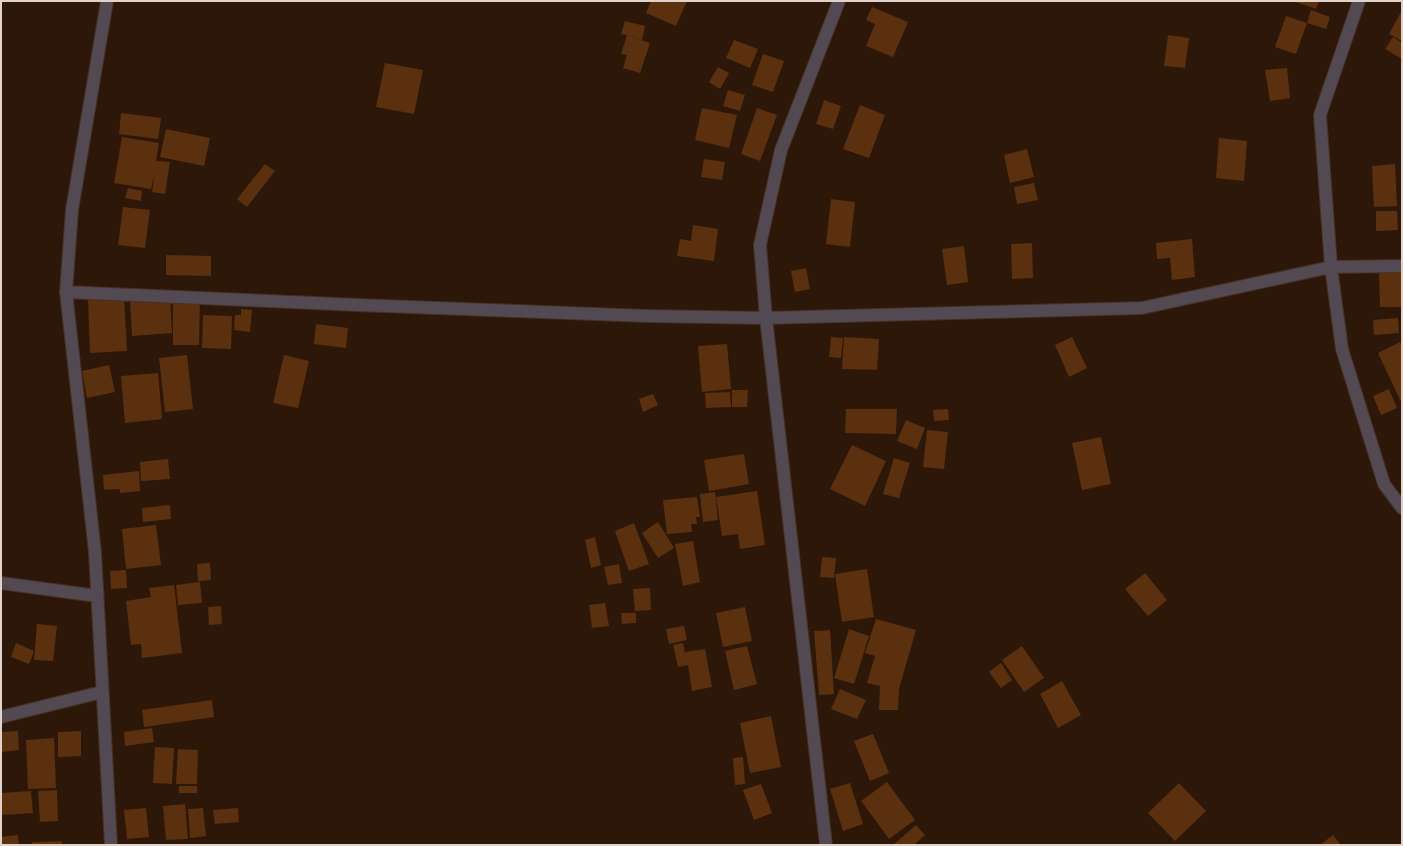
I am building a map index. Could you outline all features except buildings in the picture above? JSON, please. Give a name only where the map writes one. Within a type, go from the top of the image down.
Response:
[{"type":"street","points":[[107,1],[72,210],[66,292],[95,552],[111,845]]},
{"type":"street","points":[[826,845],[766,318],[760,245],[781,150],[839,1]]},
{"type":"street","points":[[1359,1],[1320,115],[1331,267],[1342,350],[1384,484],[1402,508]]},
{"type":"street","points":[[66,292],[389,307],[647,316],[766,318],[1142,308],[1331,267],[1402,266]]},
{"type":"street","points":[[1,583],[97,596]]},
{"type":"street","points":[[1,717],[102,692]]}]
